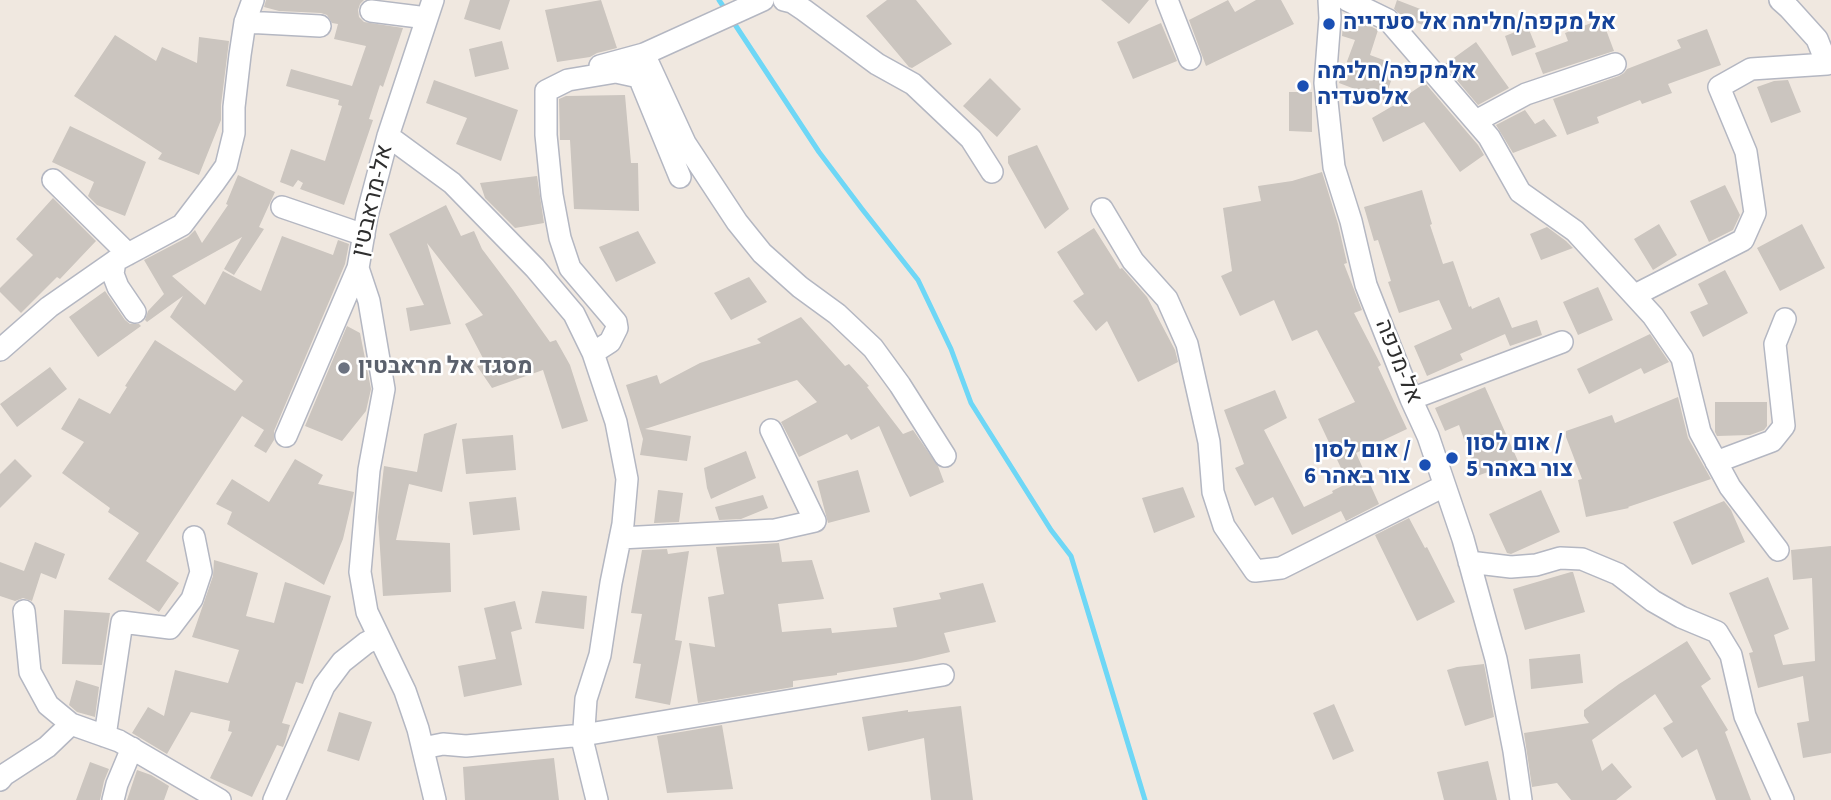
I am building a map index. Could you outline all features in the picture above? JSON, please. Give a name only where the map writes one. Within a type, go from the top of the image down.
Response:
[{"type":"street","points":[[0,350],[49,307],[122,258],[181,225],[226,166],[234,133],[240,55],[253,0]]},
{"type":"street","points":[[593,353],[610,342],[617,328],[608,310],[570,268],[560,238],[552,195],[546,135],[547,91],[589,69],[644,54],[762,0]]},
{"type":"street","points":[[784,0],[804,10],[877,64],[913,84],[971,139],[992,172]]},
{"type":"street","points":[[1167,0],[1191,59]]},
{"type":"street","name":"אל-מכפה","points":[[1329,0],[1325,83],[1334,167],[1351,221],[1366,285],[1428,436],[1469,562],[1496,659],[1521,800]]},
{"type":"street","points":[[1347,0],[1388,20],[1489,137],[1520,192],[1575,231],[1653,316],[1682,358],[1700,432],[1716,462],[1730,487],[1778,550]]},
{"type":"street","points":[[1635,295],[1743,240],[1755,213],[1746,152],[1718,87],[1751,69],[1827,64],[1817,39],[1780,0]]},
{"type":"street","points":[[372,11],[430,9]]},
{"type":"street","name":"אל-מראבטין","points":[[430,9],[388,136],[358,268],[369,301],[384,389],[369,470],[360,572],[367,612],[405,691],[423,748],[435,800]]},
{"type":"street","points":[[246,22],[320,26]]},
{"type":"street","points":[[644,54],[685,144],[737,222],[762,253],[873,348],[945,456]]},
{"type":"street","points":[[1476,121],[1527,94],[1615,64]]},
{"type":"street","points":[[568,80],[615,72],[639,77],[680,177]]},
{"type":"street","points":[[388,136],[452,183],[535,268],[574,314],[593,353],[616,422],[627,479],[600,655],[586,699],[583,734],[597,800]]},
{"type":"street","points":[[53,180],[122,258]]},
{"type":"street","points":[[282,207],[364,235]]},
{"type":"street","points":[[1102,209],[1133,261],[1167,299],[1187,344],[1209,442],[1213,492],[1224,526],[1255,571],[1281,568],[1444,486]]},
{"type":"street","points":[[122,258],[113,274],[118,288],[135,312]]},
{"type":"street","points":[[286,436],[358,268]]},
{"type":"street","points":[[1716,462],[1772,441],[1784,426],[1775,344],[1785,319]]},
{"type":"street","points":[[1411,399],[1563,342]]},
{"type":"street","points":[[620,538],[775,530],[815,521],[771,430]]},
{"type":"street","points":[[105,736],[122,622],[170,628],[191,599],[201,572],[194,537]]},
{"type":"street","points":[[1469,562],[1511,567],[1536,565],[1560,558],[1582,559],[1618,574],[1681,617],[1717,632],[1731,654],[1745,716],[1783,800]]},
{"type":"street","points":[[24,611],[30,672],[48,705],[71,724],[119,741],[219,800]]},
{"type":"street","points":[[274,800],[324,686],[342,662],[378,637]]},
{"type":"street","points":[[423,748],[443,744],[466,747],[583,734],[943,675]]},
{"type":"street","points":[[0,780],[47,747],[71,724]]},
{"type":"street","points":[[113,800],[132,748]]},
{"type":"building","points":[[266,0],[364,0],[358,10],[359,17],[364,22],[403,28],[383,87],[380,85],[369,119],[373,120],[344,205],[300,189],[303,183],[298,180],[293,187],[280,182],[291,149],[325,161],[342,106],[338,105],[339,100],[286,86],[291,69],[352,86],[366,46],[334,39],[338,24],[332,23],[327,15],[279,11],[264,7]]},
{"type":"building","points":[[470,0],[510,0],[500,30],[464,19]]},
{"type":"building","points":[[601,0],[617,48],[590,57],[557,62],[545,10]]},
{"type":"building","points":[[887,0],[916,0],[952,44],[912,68],[909,67],[866,16]]},
{"type":"building","points":[[1101,0],[1149,0],[1129,24]]},
{"type":"building","points":[[1228,0],[1235,12],[1256,0],[1281,0],[1294,24],[1206,66],[1189,20]]},
{"type":"building","points":[[1397,0],[1428,12],[1423,25],[1404,18],[1394,9]]},
{"type":"building","points":[[1344,13],[1378,30],[1370,55],[1397,65],[1384,100],[1339,83],[1355,40],[1342,36]]},
{"type":"building","points":[[1602,19],[1614,51],[1543,74],[1535,53],[1568,41],[1565,33]]},
{"type":"building","points":[[1161,23],[1177,61],[1133,79],[1117,42]]},
{"type":"building","points":[[1528,27],[1536,47],[1512,56],[1505,36]]},
{"type":"building","points":[[1707,29],[1721,65],[1668,84],[1672,93],[1642,104],[1640,100],[1597,117],[1599,123],[1567,135],[1553,99],[1619,76],[1627,69],[1681,48],[1677,40]]},
{"type":"building","points":[[115,35],[156,61],[162,47],[197,63],[199,37],[229,41],[221,120],[199,175],[158,159],[162,153],[74,96]]},
{"type":"building","points":[[502,41],[509,69],[475,77],[469,49]]},
{"type":"building","points":[[1476,42],[1509,88],[1478,105],[1444,65]]},
{"type":"building","points":[[990,78],[1021,109],[997,137],[963,106]]},
{"type":"building","points":[[434,80],[518,110],[501,161],[456,144],[467,118],[426,103]]},
{"type":"building","points":[[1788,80],[1801,112],[1771,123],[1757,87],[1774,81]]},
{"type":"building","points":[[1425,83],[1484,155],[1460,172],[1424,122],[1383,142],[1372,118]]},
{"type":"building","points":[[1289,92],[1312,92],[1312,132],[1289,131]]},
{"type":"building","points":[[625,95],[631,163],[638,163],[639,211],[574,209],[570,140],[560,140],[559,99],[566,96]]},
{"type":"building","points":[[1525,110],[1535,124],[1544,119],[1557,136],[1513,153],[1496,125]]},
{"type":"building","points":[[70,126],[146,162],[125,216],[97,205],[88,196],[94,182],[52,162]]},
{"type":"building","points":[[1037,145],[1069,209],[1045,229],[1008,163],[1008,156]]},
{"type":"building","points":[[1322,172],[1338,224],[1347,263],[1344,264],[1362,310],[1354,313],[1381,365],[1378,367],[1407,429],[1356,453],[1379,504],[1346,521],[1341,511],[1292,535],[1273,497],[1255,506],[1235,468],[1244,464],[1224,410],[1275,390],[1287,418],[1264,430],[1304,507],[1348,483],[1318,419],[1355,402],[1317,330],[1292,341],[1274,300],[1240,316],[1221,276],[1232,271],[1223,208],[1261,201],[1258,186],[1292,181]]},
{"type":"building","points":[[238,175],[275,192],[259,227],[264,229],[234,275],[224,269],[242,237],[172,276],[205,305],[223,271],[261,291],[282,236],[333,255],[338,240],[349,244],[345,264],[274,431],[274,440],[266,453],[254,446],[264,430],[242,416],[146,561],[179,583],[159,612],[108,579],[139,533],[108,512],[110,508],[62,473],[84,442],[61,429],[79,398],[110,414],[155,340],[235,391],[243,381],[170,317],[183,296],[147,322],[145,320],[148,311],[164,294],[144,260],[188,237],[195,230],[202,243],[228,205],[226,204]]},
{"type":"building","points":[[537,176],[544,223],[515,228],[485,198],[480,183]]},
{"type":"building","points":[[1725,185],[1740,215],[1733,230],[1709,242],[1690,201]]},
{"type":"building","points":[[1422,190],[1443,264],[1453,261],[1469,307],[1472,309],[1499,297],[1512,328],[1537,320],[1542,335],[1510,346],[1505,334],[1460,354],[1463,360],[1427,376],[1414,346],[1452,329],[1439,300],[1399,313],[1378,240],[1374,241],[1364,207]]},
{"type":"building","points":[[53,198],[96,241],[60,279],[57,277],[21,313],[0,292],[0,288],[33,255],[16,239]]},
{"type":"building","points":[[446,205],[461,236],[474,231],[482,249],[550,342],[556,340],[570,365],[588,421],[562,429],[543,370],[492,388],[477,366],[486,364],[465,324],[483,315],[427,243],[451,324],[410,331],[406,308],[424,305],[389,234]]},
{"type":"building","points":[[1659,224],[1677,255],[1653,270],[1634,239]]},
{"type":"building","points":[[1802,224],[1825,268],[1780,291],[1757,248]]},
{"type":"building","points":[[1547,227],[1573,248],[1541,260],[1530,234]]},
{"type":"building","points":[[1094,228],[1120,269],[1122,268],[1147,297],[1175,350],[1178,362],[1138,382],[1107,321],[1096,331],[1073,301],[1084,294],[1057,252]]},
{"type":"building","points":[[638,231],[656,263],[616,282],[599,247]]},
{"type":"building","points":[[1725,270],[1748,313],[1703,337],[1690,312],[1708,304],[1698,284]]},
{"type":"building","points":[[749,277],[767,302],[731,320],[714,293]]},
{"type":"building","points":[[1598,287],[1613,320],[1578,335],[1563,302]]},
{"type":"building","points":[[105,291],[125,320],[141,326],[98,357],[69,317]]},
{"type":"building","points":[[801,317],[845,366],[849,364],[869,386],[867,387],[903,434],[913,430],[938,466],[944,482],[910,497],[879,426],[851,440],[847,434],[799,457],[781,422],[817,402],[797,380],[645,429],[691,436],[687,461],[640,455],[643,439],[626,385],[657,375],[660,384],[700,363],[761,343],[757,339]]},
{"type":"building","name":"מסגד אל מראבטין","points":[[347,326],[360,333],[371,389],[366,411],[342,441],[305,426]]},
{"type":"building","points":[[1650,334],[1669,362],[1644,374],[1641,368],[1589,394],[1577,369]]},
{"type":"building","points":[[50,367],[67,389],[17,427],[0,404]]},
{"type":"building","points":[[1485,387],[1518,461],[1477,476],[1459,425],[1445,431],[1435,408]]},
{"type":"building","points":[[1678,397],[1688,438],[1711,479],[1629,508],[1586,517],[1578,480],[1582,479],[1566,431],[1612,415],[1615,423]]},
{"type":"building","points":[[1715,402],[1767,402],[1767,426],[1764,430],[1750,435],[1717,436]]},
{"type":"building","points":[[457,423],[442,492],[409,484],[396,540],[450,543],[451,592],[383,596],[378,517],[384,466],[417,472],[424,434]]},
{"type":"building","points":[[513,435],[516,470],[466,474],[462,439]]},
{"type":"building","points":[[746,451],[756,478],[711,499],[704,468]]},
{"type":"building","points":[[15,459],[32,476],[0,508],[0,474]]},
{"type":"building","points":[[295,459],[323,475],[318,484],[354,492],[343,539],[324,585],[227,524],[232,512],[216,504],[232,479],[269,502]]},
{"type":"building","points":[[858,470],[870,512],[828,523],[817,481]]},
{"type":"building","points":[[1183,487],[1195,517],[1154,533],[1142,498]]},
{"type":"building","points":[[658,490],[683,493],[679,522],[654,523]]},
{"type":"building","points":[[1541,490],[1560,532],[1511,554],[1507,553],[1489,514]]},
{"type":"building","points":[[763,495],[768,508],[741,519],[719,520],[715,507]]},
{"type":"building","points":[[516,497],[520,530],[473,535],[469,502]]},
{"type":"building","points":[[1724,501],[1731,510],[1745,542],[1692,565],[1673,522]]},
{"type":"building","points":[[1409,518],[1455,602],[1417,621],[1375,535]]},
{"type":"building","points":[[35,542],[65,554],[56,579],[41,573],[32,601],[23,598],[15,601],[0,596],[0,562],[24,571]]},
{"type":"building","points":[[779,543],[782,562],[812,560],[824,599],[778,604],[782,632],[831,628],[832,633],[897,627],[893,608],[941,599],[939,593],[983,583],[996,622],[944,633],[950,652],[793,681],[793,687],[698,703],[689,643],[715,647],[708,597],[724,594],[716,547]]},
{"type":"building","points":[[1831,546],[1831,753],[1803,758],[1797,723],[1809,721],[1803,676],[1758,688],[1749,653],[1753,652],[1729,593],[1768,577],[1789,629],[1774,635],[1783,665],[1815,661],[1812,578],[1793,580],[1791,550]]},
{"type":"building","points":[[667,549],[668,554],[689,551],[675,640],[682,641],[670,705],[635,698],[641,664],[633,663],[642,614],[631,613],[642,550]]},
{"type":"building","points":[[214,560],[258,573],[246,616],[274,623],[285,582],[331,596],[303,684],[296,682],[282,723],[290,725],[285,742],[283,747],[277,745],[252,797],[210,778],[232,732],[228,731],[230,721],[191,712],[167,754],[132,733],[148,707],[164,716],[175,670],[228,683],[239,650],[192,637],[213,576]]},
{"type":"building","points":[[1571,572],[1585,612],[1525,630],[1513,589]]},
{"type":"building","points":[[542,591],[587,596],[584,629],[535,623]]},
{"type":"building","points":[[515,601],[522,629],[511,632],[522,685],[464,697],[458,666],[496,659],[484,608]]},
{"type":"building","points":[[64,610],[110,613],[102,665],[62,664]]},
{"type":"building","points":[[1687,641],[1711,679],[1701,686],[1728,730],[1725,732],[1751,800],[1716,800],[1697,749],[1682,758],[1663,728],[1673,722],[1655,694],[1592,740],[1602,771],[1612,763],[1632,787],[1616,800],[1571,800],[1557,783],[1532,787],[1524,733],[1589,723],[1584,716],[1584,710],[1619,684]]},
{"type":"building","points":[[1580,654],[1583,683],[1531,689],[1529,659]]},
{"type":"building","points":[[1484,664],[1494,717],[1465,726],[1447,670]]},
{"type":"building","points":[[76,680],[99,687],[95,717],[77,712],[69,705]]},
{"type":"building","points":[[1334,704],[1354,751],[1333,760],[1313,713]]},
{"type":"building","points":[[961,706],[973,800],[931,800],[924,738],[868,751],[862,717]]},
{"type":"building","points":[[339,712],[372,722],[359,761],[327,751]]},
{"type":"building","points":[[722,725],[733,789],[667,793],[657,736]]},
{"type":"building","points":[[554,758],[559,800],[465,800],[463,767]]},
{"type":"building","points":[[1488,761],[1497,800],[1444,800],[1437,772]]},
{"type":"building","points":[[90,762],[109,769],[100,800],[76,800]]},
{"type":"building","points":[[137,770],[169,786],[164,800],[127,800]]},
{"type":"waterway","points":[[719,0],[727,12]]},
{"type":"waterway","points":[[732,20],[819,152],[918,280],[951,349],[971,403],[1051,530],[1071,556],[1145,800]]},
{"type":"place","name":"אל מקפה/חלימה אל סעדייה","points":[[1329,24]]},
{"type":"place","name":"אלמקפה/חלימה אלסעדיה","points":[[1303,86]]},
{"type":"place","name":"מסגד אל מראבטין","points":[[344,368]]},
{"type":"place","name":"אום לסון / צור באהר 5","points":[[1452,458]]},
{"type":"place","name":"אום לסון / צור באהר 6","points":[[1425,465]]}]
